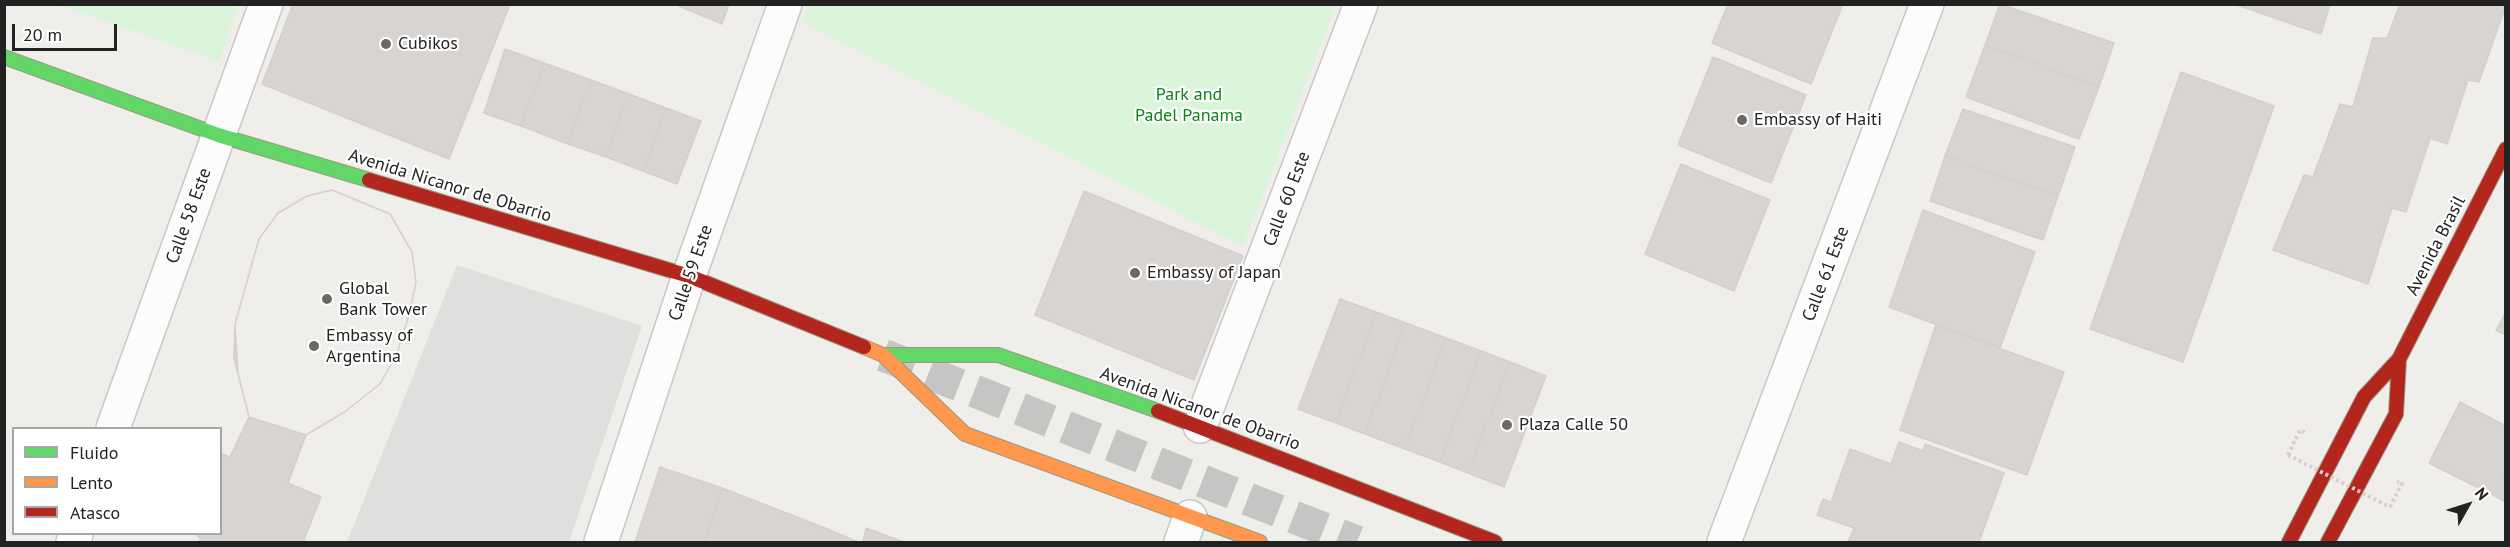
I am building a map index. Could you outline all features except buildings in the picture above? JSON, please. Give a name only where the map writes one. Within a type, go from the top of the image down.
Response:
[{"type":"main road","name":"Avenida Nicanor de Obarrio","points":[[4,57],[218,135],[689,276],[883,355],[965,434],[1185,530],[1260,543]]},
{"type":"main road","name":"Avenida Brasil","points":[[2289,543],[2364,397],[2399,359],[2505,149]]},
{"type":"main road","name":"Avenida Nicanor de Obarrio","points":[[883,355],[998,355],[1200,426],[1495,543]]},
{"type":"main road","name":"Avenida Brasil","points":[[2328,543],[2396,414],[2399,359]]},
{"type":"street","name":"Calle 58 Este","points":[[114,427],[266,4]]},
{"type":"street","name":"Calle 59 Este","points":[[601,543],[689,276],[785,4]]},
{"type":"street","name":"Calle 60 Este","points":[[1200,426],[1361,4]]},
{"type":"street","name":"Calle 61 Este","points":[[1724,543],[1927,4]]},
{"type":"path","points":[[2300,430],[2288,455],[2390,507],[2402,483]]},
{"type":"green space","name":"Park and Padel Panama","points":[[1336,4],[1243,246],[802,22],[808,5]]},
{"type":"green space","points":[[58,5],[239,5],[219,61]]},
{"type":"shaded area","points":[[457,265],[642,326],[569,542],[347,542]]},
{"type":"tunnel","points":[[883,355],[1357,542]]},
{"type":"traffic: fast","points":[[4,57],[218,135],[369,180]]},
{"type":"traffic: fast","points":[[883,355],[998,355],[1158,411]]},
{"type":"traffic: slow","points":[[864,347],[883,355],[965,434],[1260,542]]},
{"type":"traffic: jam","points":[[2289,542],[2364,397],[2399,359],[2506,149]]},
{"type":"traffic: jam","points":[[369,180],[689,276],[864,347]]},
{"type":"traffic: jam","points":[[2328,542],[2396,414],[2399,359]]},
{"type":"traffic: jam","points":[[1158,411],[1495,542]]},
{"type":"place","name":"Cubikos","points":[[386,44]]},
{"type":"place","name":"Embassy of Haiti","points":[[1742,120]]},
{"type":"place","name":"Embassy of Japan","points":[[1135,273]]},
{"type":"place","name":"Global Bank Tower","points":[[327,299]]},
{"type":"place","name":"Embassy of Argentina","points":[[314,346]]},
{"type":"place","name":"Plaza Calle 50","points":[[1507,425]]}]
